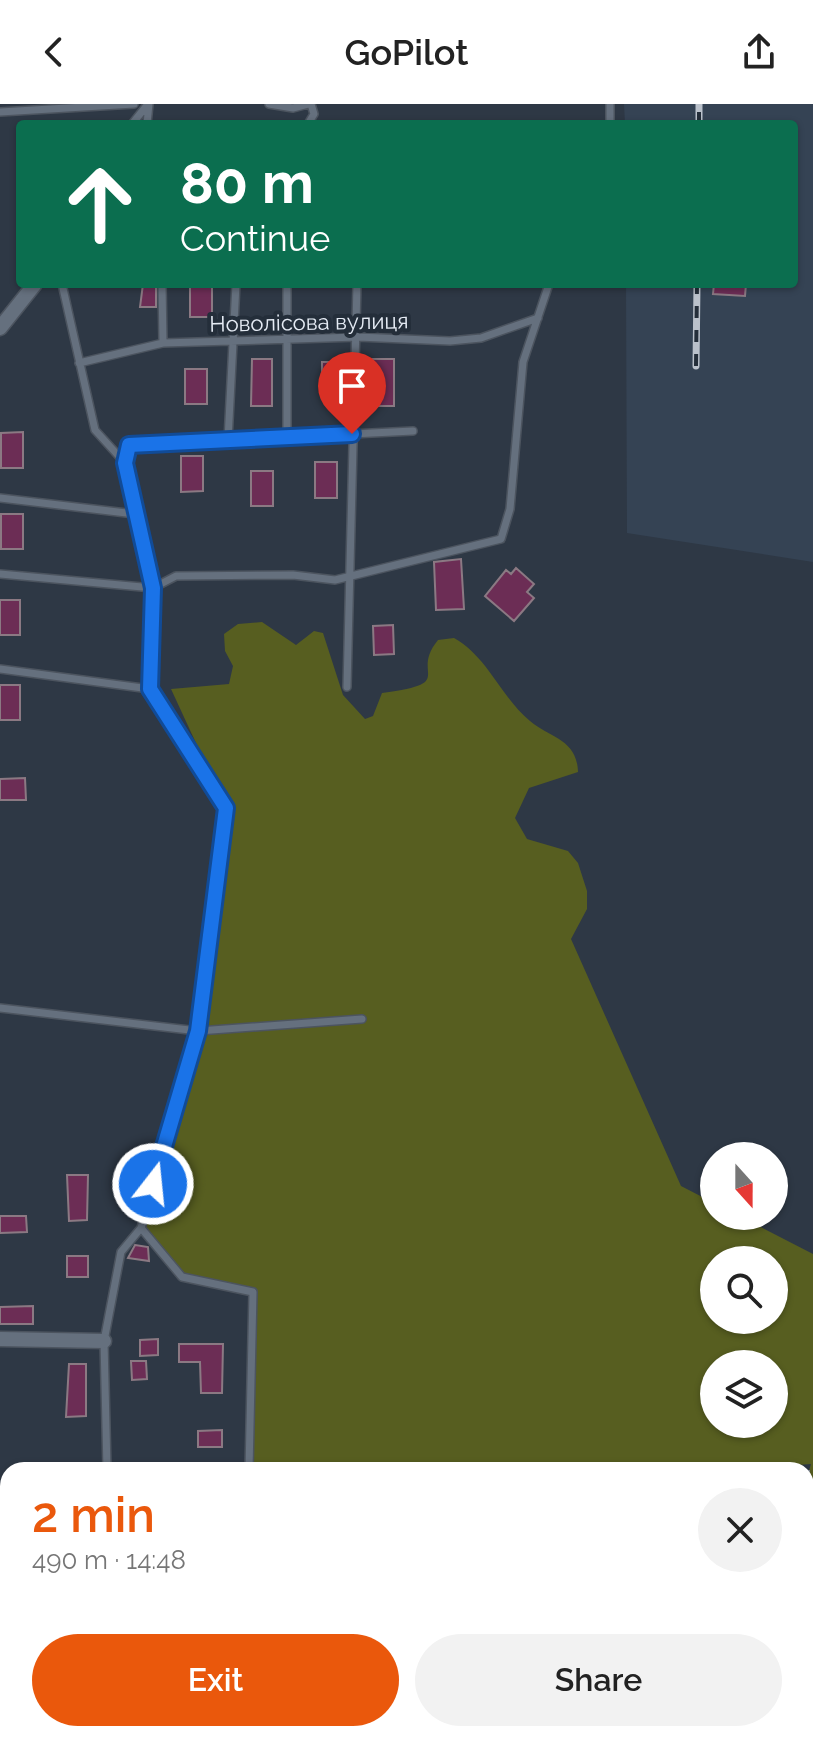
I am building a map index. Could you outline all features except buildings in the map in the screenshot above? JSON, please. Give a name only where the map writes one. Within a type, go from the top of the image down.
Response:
[{"type":"street","points":[[0,328],[32,288]]},
{"type":"street","points":[[0,1339],[104,1341]]},
{"type":"lane","points":[[0,112],[134,104]]},
{"type":"lane","points":[[135,120],[148,104]]},
{"type":"lane","points":[[269,104],[293,108],[310,104],[316,120]]},
{"type":"lane","points":[[310,120],[314,114]]},
{"type":"lane","points":[[63,288],[95,430],[125,463]]},
{"type":"lane","points":[[162,288],[163,343]]},
{"type":"lane","points":[[228,440],[236,288]]},
{"type":"lane","points":[[287,288],[287,437]]},
{"type":"lane","points":[[347,687],[357,288]]},
{"type":"lane","points":[[0,574],[153,588],[176,576],[293,575],[335,580],[501,539],[510,509],[523,362],[548,288]]},
{"type":"lane","name":"Новолісова вулиця","points":[[79,363],[163,343],[358,337],[450,341],[481,338],[538,318]]},
{"type":"lane","points":[[107,1462],[104,1341],[121,1252],[141,1228],[198,1031],[226,808],[150,689],[153,588],[125,463],[129,445],[413,431]]},
{"type":"lane","points":[[0,498],[135,514]]},
{"type":"lane","points":[[0,669],[150,689]]},
{"type":"lane","points":[[0,1008],[198,1031],[362,1019]]},
{"type":"lane","points":[[141,1228],[182,1277],[253,1292],[249,1462]]},
{"type":"shaded area","points":[[624,104],[813,104],[813,562],[627,533],[626,288],[798,288],[798,120],[625,120]]},
{"type":"green space","points":[[262,622],[296,645],[314,631],[323,633],[343,695],[365,719],[373,716],[382,693],[426,681],[430,652],[438,640],[454,638],[476,655],[530,721],[561,740],[573,752],[578,772],[529,788],[515,818],[527,839],[568,851],[578,863],[587,891],[587,909],[571,939],[681,1186],[700,1196],[700,1230],[766,1230],[813,1254],[813,1462],[249,1462],[253,1292],[182,1277],[141,1228],[198,1031],[226,808],[171,689],[229,684],[233,666],[225,651],[224,634],[238,624]]},
{"type":"railway","points":[[699,104],[699,120]]},
{"type":"railway","points":[[696,366],[697,288]]},
{"type":"route","points":[[153,1184],[198,1031],[226,808],[150,689],[153,588],[125,463],[129,445],[352,434]]}]
